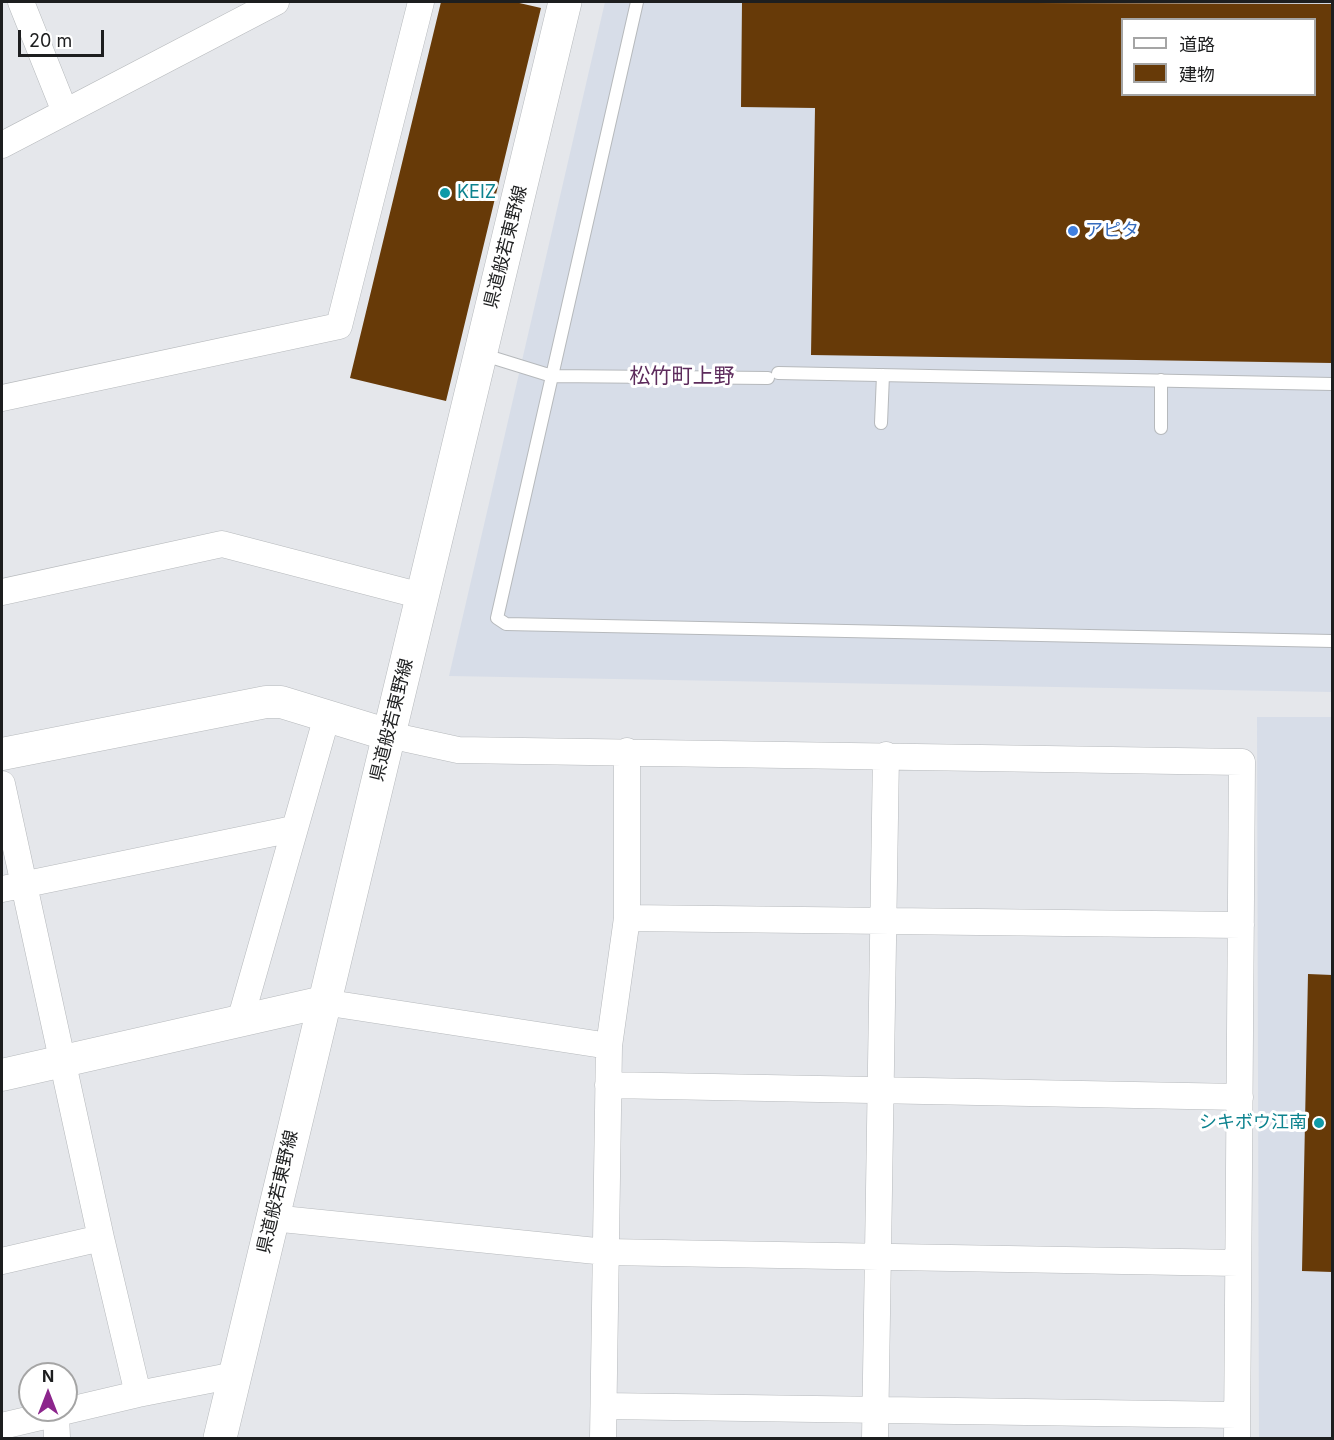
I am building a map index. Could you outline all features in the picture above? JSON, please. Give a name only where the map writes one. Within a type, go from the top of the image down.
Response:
[{"type":"main road","name":"県道般若東野線","points":[[220,1438],[565,2]]},
{"type":"street","points":[[21,2],[65,111]]},
{"type":"street","points":[[2,145],[276,2]]},
{"type":"street","points":[[2,398],[339,326],[421,2]]},
{"type":"street","points":[[2,592],[222,544],[422,596]]},
{"type":"street","points":[[2,754],[266,702],[281,702],[389,735],[458,750],[1242,762],[1237,1426],[876,1409],[604,1406]]},
{"type":"street","points":[[240,1020],[327,716]]},
{"type":"street","points":[[603,1438],[609,1046],[627,918],[627,751]]},
{"type":"street","points":[[875,1438],[886,755]]},
{"type":"street","points":[[2,784],[13,886],[63,1061],[101,1238],[138,1394]]},
{"type":"street","points":[[13,886],[293,829]]},
{"type":"street","points":[[627,918],[1241,925]]},
{"type":"street","points":[[2,1075],[323,1002],[609,1046]]},
{"type":"street","points":[[608,1084],[881,1092],[1240,1097]]},
{"type":"street","points":[[272,1218],[606,1252],[1238,1263]]},
{"type":"street","points":[[2,1261],[101,1238]]},
{"type":"street","points":[[2,1426],[57,1426],[138,1394],[235,1375]]},
{"type":"lane","points":[[637,2],[497,618],[506,624],[1332,640]]},
{"type":"lane","points":[[480,354],[552,376],[882,375],[1332,384]]},
{"type":"lane","points":[[881,423],[882,375]]},
{"type":"lane","points":[[1161,380],[1161,428]]},
{"type":"shaded area","points":[[605,2],[1332,2],[1332,692],[449,676]]},
{"type":"shaded area","points":[[1257,717],[1332,717],[1332,1438],[1259,1438]]},
{"type":"building","name":"KEIZ","points":[[441,2],[515,2],[541,8],[446,401],[350,378]]},
{"type":"building","name":"アピタ","points":[[742,2],[1332,4],[1332,363],[811,355],[815,108],[741,107]]},
{"type":"building","name":"シキボウ江南","points":[[1308,974],[1332,975],[1332,1272],[1302,1271]]},
{"type":"place","name":"KEIZ","points":[[445,193]]},
{"type":"place","name":"アピタ","points":[[1073,231]]},
{"type":"place","name":"シキボウ江南","points":[[1319,1123]]},
{"type":"district","name":"松竹町上野","points":[[682,377]]}]
